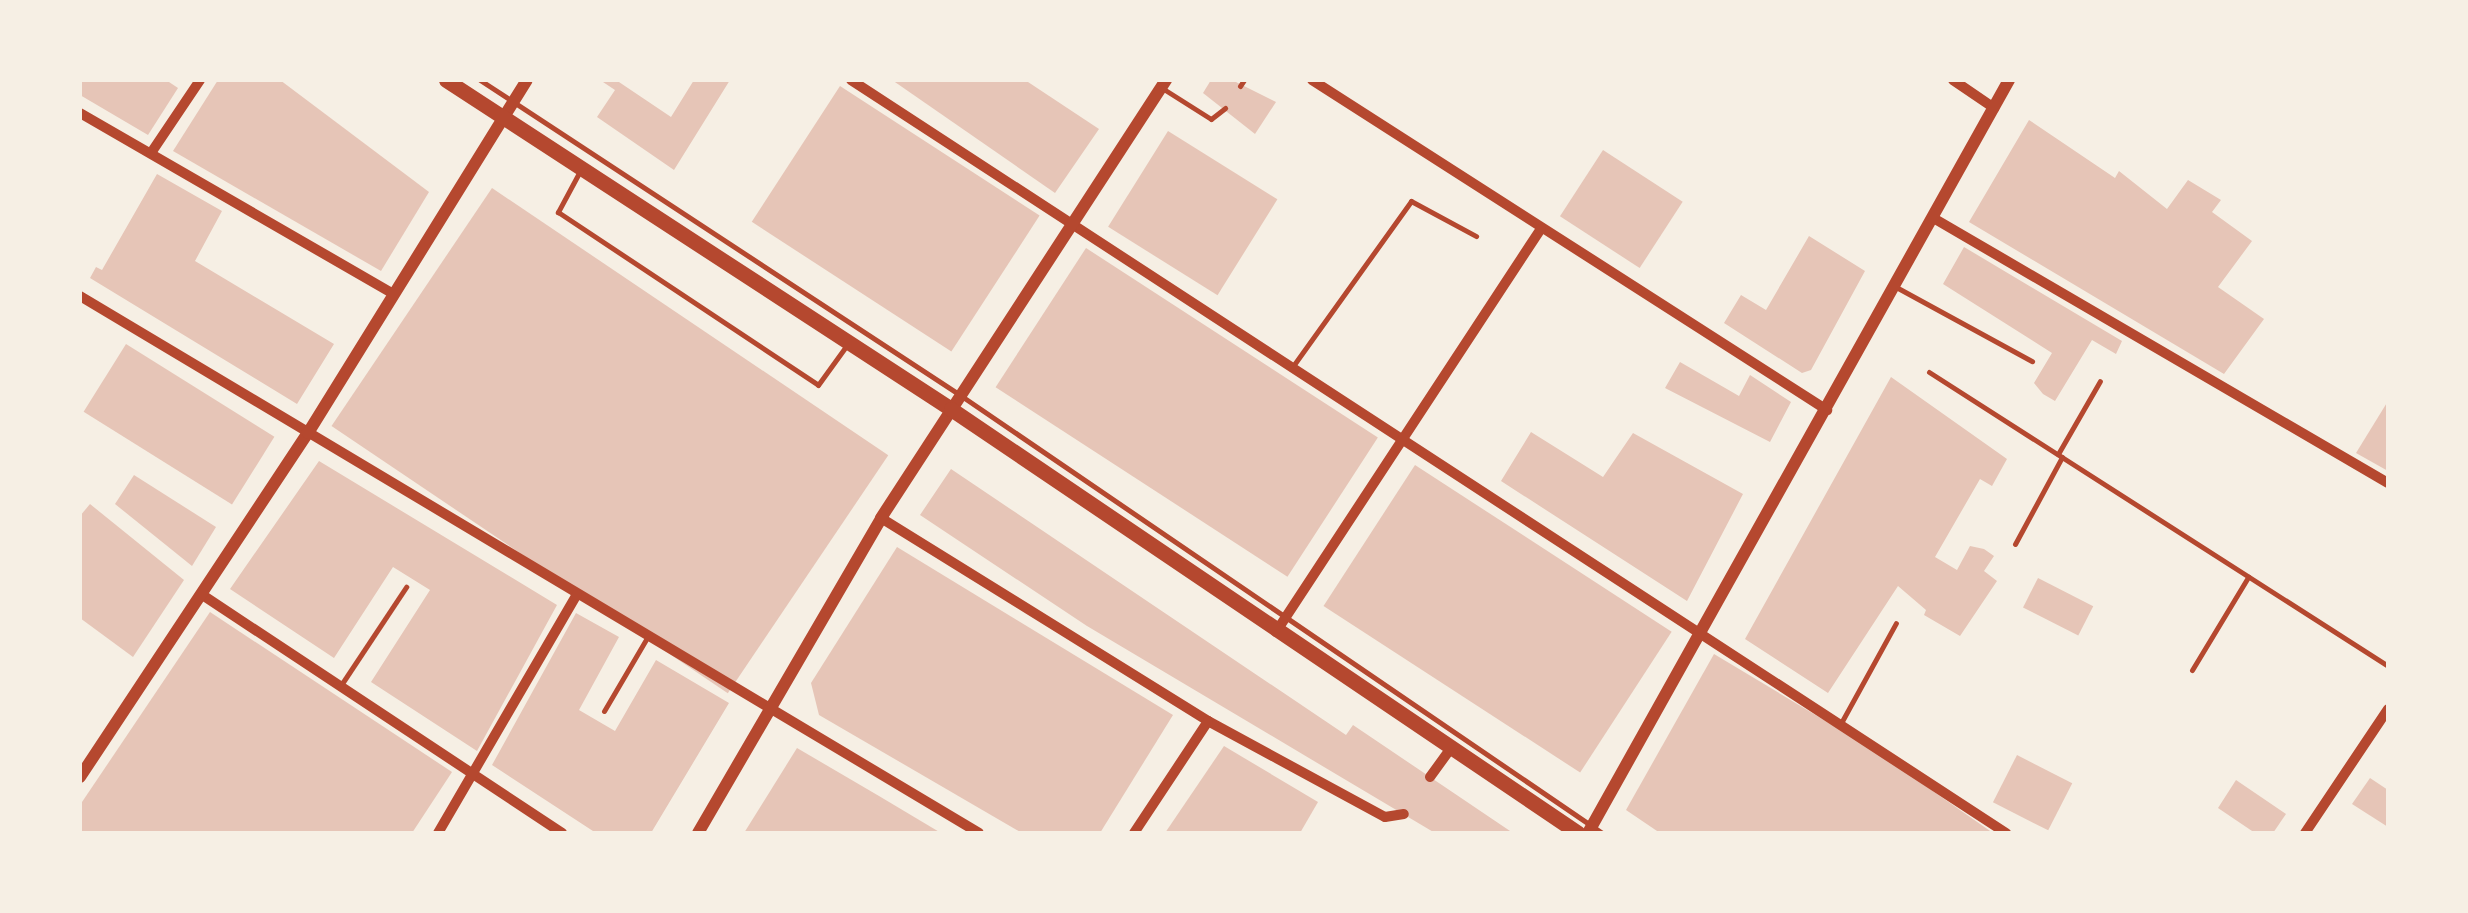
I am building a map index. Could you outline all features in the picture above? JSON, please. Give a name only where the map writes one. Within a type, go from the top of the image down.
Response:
[{"type":"main road","points":[[446,80],[847,344],[955,402],[1276,632],[1578,833]]},
{"type":"street","points":[[151,153],[200,80]]},
{"type":"street","points":[[80,777],[308,432],[527,80]]},
{"type":"street","points":[[851,80],[2006,833]]},
{"type":"street","points":[[1312,80],[1827,410]]},
{"type":"street","points":[[1952,80],[1994,108]]},
{"type":"street","points":[[1594,830],[2009,80]]},
{"type":"street","points":[[698,833],[768,706],[881,518],[1163,84]]},
{"type":"street","points":[[80,112],[393,294]]},
{"type":"street","points":[[1935,219],[2388,484]]},
{"type":"street","points":[[1276,632],[1408,440],[1541,229]]},
{"type":"street","points":[[80,296],[979,833]]},
{"type":"street","points":[[881,518],[1208,721],[1385,817],[1404,814]]},
{"type":"street","points":[[201,594],[562,833]]},
{"type":"street","points":[[438,833],[577,594]]},
{"type":"street","points":[[2306,833],[2388,709]]},
{"type":"street","points":[[1134,833],[1208,721]]},
{"type":"street","points":[[1430,777],[1450,748]]},
{"type":"lane","points":[[480,80],[955,402],[1287,617],[1594,830]]},
{"type":"lane","points":[[1163,84],[1212,119],[1226,108]]},
{"type":"lane","points":[[582,168],[558,212],[818,384],[847,344]]},
{"type":"lane","points":[[1293,366],[1411,202],[1476,236]]},
{"type":"lane","points":[[1896,287],[2032,361]]},
{"type":"lane","points":[[1929,372],[2388,666]]},
{"type":"lane","points":[[2015,544],[2100,381]]},
{"type":"lane","points":[[2192,670],[2248,576]]},
{"type":"lane","points":[[340,688],[406,587]]},
{"type":"lane","points":[[1841,723],[1896,623]]},
{"type":"lane","points":[[604,711],[648,636]]},
{"type":"building","points":[[80,80],[166,80],[178,88],[148,135],[80,95]]},
{"type":"building","points":[[218,80],[280,80],[429,192],[381,271],[173,151]]},
{"type":"building","points":[[600,80],[616,80],[671,117],[694,80],[730,80],[674,170],[597,117],[615,90]]},
{"type":"building","points":[[892,80],[1025,80],[1099,129],[1055,193]]},
{"type":"building","points":[[1211,80],[1232,80],[1276,102],[1255,134],[1203,93]]},
{"type":"building","points":[[840,86],[1040,216],[951,351],[752,222]]},
{"type":"building","points":[[2029,120],[2115,178],[2119,171],[2167,209],[2188,180],[2221,200],[2212,212],[2252,241],[2218,287],[2264,319],[2224,374],[1969,222]]},
{"type":"building","points":[[1168,131],[1277,199],[1218,295],[1108,227]]},
{"type":"building","points":[[1603,150],[1683,202],[1640,268],[1560,216]]},
{"type":"building","points":[[157,174],[222,211],[195,261],[334,344],[297,404],[90,278],[96,267],[102,270]]},
{"type":"building","points":[[492,188],[888,455],[728,693],[332,426]]},
{"type":"building","points":[[1809,236],[1865,271],[1811,370],[1802,373],[1724,323],[1741,295],[1766,310]]},
{"type":"building","points":[[1964,247],[2122,341],[2116,354],[2092,340],[2055,401],[2043,394],[2034,383],[2052,353],[1943,284]]},
{"type":"building","points":[[1086,248],[1378,438],[1287,577],[996,387]]},
{"type":"building","points":[[126,344],[274,437],[232,505],[84,412]]},
{"type":"building","points":[[1680,362],[1739,396],[1750,375],[1791,402],[1770,442],[1665,388]]},
{"type":"building","points":[[1891,377],[2007,459],[1992,486],[1980,479],[1935,557],[1957,570],[1970,546],[1984,549],[1994,556],[1984,571],[1997,581],[1960,636],[1924,615],[1926,610],[1898,586],[1828,693],[1745,639]]},
{"type":"building","points":[[2388,401],[2388,471],[2356,453]]},
{"type":"building","points":[[1531,432],[1603,477],[1633,433],[1743,494],[1687,601],[1501,481]]},
{"type":"building","points":[[319,461],[557,605],[477,751],[371,682],[430,590],[393,567],[334,658],[230,589]]},
{"type":"building","points":[[1415,465],[1672,632],[1580,773],[1324,606]]},
{"type":"building","points":[[951,469],[1346,735],[1353,725],[1513,833],[1435,833],[1087,626],[920,515]]},
{"type":"building","points":[[134,475],[216,527],[192,566],[115,504]]},
{"type":"building","points":[[90,504],[184,580],[133,657],[80,618],[80,516]]},
{"type":"building","points":[[897,547],[1173,715],[1100,833],[1022,833],[819,715],[811,683]]},
{"type":"building","points":[[2038,578],[2093,606],[2078,636],[2023,607]]},
{"type":"building","points":[[210,612],[452,772],[412,833],[80,833],[80,805]]},
{"type":"building","points":[[576,613],[619,637],[579,710],[615,731],[656,660],[729,703],[651,833],[596,833],[492,765]]},
{"type":"building","points":[[1714,654],[1874,750],[1993,833],[1660,833],[1626,810]]},
{"type":"building","points":[[1224,746],[1318,802],[1300,833],[1165,833]]},
{"type":"building","points":[[797,748],[879,796],[941,833],[744,833]]},
{"type":"building","points":[[2017,755],[2072,783],[2048,830],[1993,802]]},
{"type":"building","points":[[2370,778],[2388,790],[2388,827],[2352,804]]},
{"type":"building","points":[[2236,780],[2286,814],[2273,833],[2255,833],[2218,808]]}]
